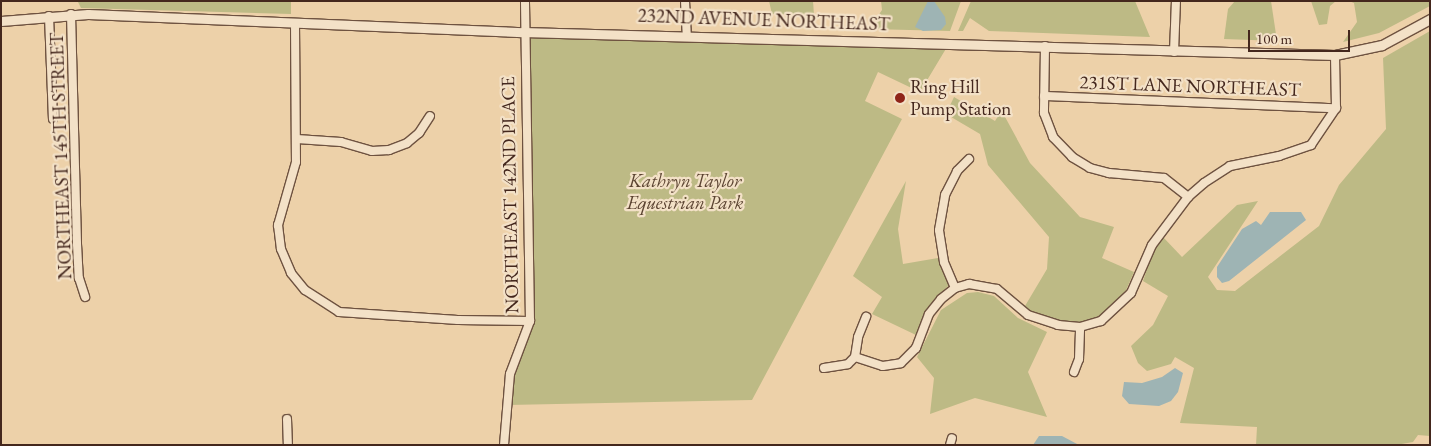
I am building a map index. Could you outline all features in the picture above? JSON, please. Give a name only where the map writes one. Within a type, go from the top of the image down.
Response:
[{"type":"street","name":"NORTHEAST 142ND PLACE","points":[[504,445],[510,374],[530,320],[523,32],[525,1]]},
{"type":"street","points":[[686,1],[686,34]]},
{"type":"street","points":[[1174,52],[1176,1]]},
{"type":"street","name":"232ND AVENUE NORTHEAST","points":[[1,21],[71,14],[523,32],[686,34],[1174,52],[1335,55],[1382,45],[1430,19]]},
{"type":"street","name":"NORTHEAST 145TH STREET","points":[[71,14],[77,244],[79,278],[85,297]]},
{"type":"street","points":[[49,16],[53,119]]},
{"type":"street","points":[[295,23],[297,139],[293,180],[278,226],[281,249],[291,273],[321,303],[339,312],[361,315],[530,320]]},
{"type":"street","points":[[1045,46],[1044,112],[1053,137],[1072,157],[1090,168],[1164,178],[1188,197]]},
{"type":"street","points":[[856,356],[883,366],[901,363],[916,348],[929,314],[955,288],[969,284],[997,289],[1028,315],[1058,325],[1080,327],[1101,321],[1131,293],[1152,245],[1188,197],[1230,166],[1279,156],[1310,145],[1336,108],[1335,55]]},
{"type":"street","name":"231ST LANE NORTHEAST","points":[[1044,96],[1336,108]]},
{"type":"street","points":[[297,139],[341,142],[372,152],[389,150],[407,143],[419,133],[430,116]]},
{"type":"street","points":[[955,288],[944,262],[939,230],[945,195],[957,171],[969,159]]},
{"type":"street","points":[[824,368],[848,364],[856,356],[858,337],[866,317]]},
{"type":"street","points":[[1074,372],[1079,359],[1080,327]]},
{"type":"street","points":[[286,419],[288,445]]},
{"type":"green space","points":[[291,1],[291,14],[81,8],[78,2]]},
{"type":"green space","points":[[769,1],[813,1],[814,15],[772,14]]},
{"type":"green space","points":[[881,1],[961,1],[950,31],[869,29],[882,10]]},
{"type":"green space","points":[[971,1],[1135,1],[1150,37],[989,31],[970,18],[963,31],[958,31]]},
{"type":"green space","points":[[1235,1],[1271,1],[1277,41],[1224,39],[1228,9]]},
{"type":"green space","points":[[1311,1],[1336,1],[1330,6],[1327,24],[1319,25]]},
{"type":"green space","points":[[1349,1],[1430,1],[1430,6],[1379,33],[1343,42],[1357,22],[1354,3]]},
{"type":"green space","points":[[1430,31],[1430,436],[1418,435],[1413,442],[1396,445],[1256,445],[1257,427],[1180,423],[1194,368],[1175,357],[1171,364],[1147,371],[1138,363],[1131,346],[1153,325],[1168,296],[1143,281],[1153,251],[1163,237],[1182,257],[1237,205],[1258,201],[1208,277],[1217,290],[1235,291],[1319,226],[1339,185],[1386,129],[1383,58]]},
{"type":"green space","name":"Kathryn Taylor Equestrian Park","points":[[523,32],[950,42],[920,92],[878,72],[865,101],[902,119],[752,400],[507,405],[510,374],[530,321]]},
{"type":"green space","points":[[954,97],[995,121],[1000,113],[1004,115],[1030,163],[1080,217],[1114,227],[1102,258],[1134,272],[1123,297],[1099,318],[1078,323],[1064,322],[1033,313],[1025,306],[1047,269],[1049,237],[988,165],[980,134],[946,114]]},
{"type":"green space","points":[[906,181],[898,229],[903,264],[938,258],[949,285],[933,302],[916,335],[872,314],[882,297],[853,276]]},
{"type":"green space","points":[[978,292],[994,296],[1018,318],[1047,332],[1028,372],[1047,417],[975,398],[930,414],[934,378],[917,357],[941,310],[967,293]]},
{"type":"shaded area","points":[[928,1],[934,1],[945,17],[946,24],[941,30],[923,31],[915,27]]},
{"type":"shaded area","points":[[1270,212],[1301,212],[1306,220],[1229,281],[1222,283],[1217,277],[1217,267],[1242,229],[1256,221],[1261,225]]},
{"type":"shaded area","points":[[1175,368],[1183,373],[1178,392],[1171,401],[1159,406],[1129,404],[1122,396],[1124,382],[1142,383],[1162,377]]},
{"type":"shaded area","points":[[1039,436],[1062,436],[1079,445],[1033,445]]},
{"type":"place","name":"Ring Hill Pump Station","points":[[900,98]]}]
